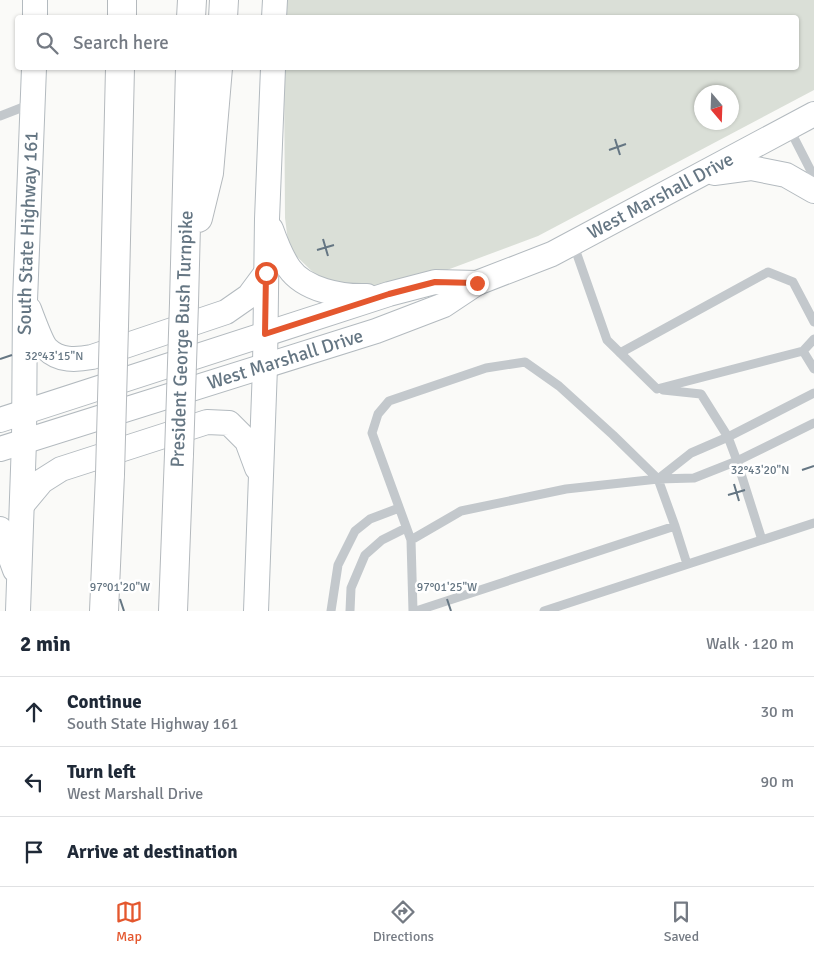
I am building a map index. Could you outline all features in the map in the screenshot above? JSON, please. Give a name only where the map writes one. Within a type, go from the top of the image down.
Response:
[{"type":"highway","points":[[122,0],[122,15]]},
{"type":"highway","points":[[192,0],[192,15]]},
{"type":"highway","points":[[223,15],[224,0]]},
{"type":"highway","points":[[104,611],[110,474],[120,70]]},
{"type":"highway","name":"President George Bush Turnpike","points":[[173,611],[190,70]]},
{"type":"highway","points":[[184,292],[208,173],[218,70]]},
{"type":"main road","points":[[35,0],[35,15]]},
{"type":"main road","points":[[274,15],[275,0]]},
{"type":"main road","name":"South State Highway 161","points":[[18,611],[25,411],[25,301],[34,70]]},
{"type":"main road","points":[[256,611],[273,70]]},
{"type":"main road","name":"West Marshall Drive","points":[[0,449],[376,331],[444,305],[477,283],[552,254],[814,114]]},
{"type":"main road","points":[[697,175],[751,168],[786,175],[814,191]]},
{"type":"main road","points":[[267,219],[281,255],[290,270],[306,283],[328,292],[352,297],[389,294]]},
{"type":"main road","points":[[25,301],[46,348],[66,359],[80,359],[92,357],[226,312],[249,296],[266,273]]},
{"type":"main road","name":"West Marshall Drive","points":[[0,420],[389,294],[435,282],[477,283]]},
{"type":"main road","points":[[22,505],[42,481],[61,469],[207,422],[229,423],[247,441],[260,476]]},
{"type":"main road","points":[[0,529],[19,581]]},
{"type":"lane","points":[[0,116],[33,103]]},
{"type":"lane","points":[[788,127],[814,177]]},
{"type":"lane","points":[[572,243],[607,340],[657,389],[701,394],[728,437],[762,540]]},
{"type":"lane","points":[[620,352],[768,272],[793,282],[814,322]]},
{"type":"lane","points":[[657,389],[803,351],[814,339]]},
{"type":"lane","points":[[803,351],[814,369]]},
{"type":"lane","points":[[676,526],[415,611],[411,540],[372,433],[378,414],[389,401],[486,368],[525,362],[559,386],[658,479],[676,526],[687,564]]},
{"type":"lane","points":[[658,479],[691,453],[728,437],[814,393]]},
{"type":"lane","points":[[411,540],[462,511],[566,489],[658,479],[694,478],[737,461],[814,422]]},
{"type":"lane","points":[[331,611],[338,565],[355,531],[370,519],[399,508]]},
{"type":"lane","points":[[544,611],[814,523]]},
{"type":"lane","points":[[350,611],[351,588],[365,555],[382,540],[406,528]]},
{"type":"shaded area","points":[[284,0],[814,0],[814,90],[739,130],[739,85],[694,85],[694,130],[738,130],[538,236],[447,270],[365,290],[322,281],[289,249],[285,218],[284,70],[799,70],[799,15],[284,15]]},
{"type":"route","points":[[266,273],[265,334],[389,294],[435,282],[477,283]]}]
